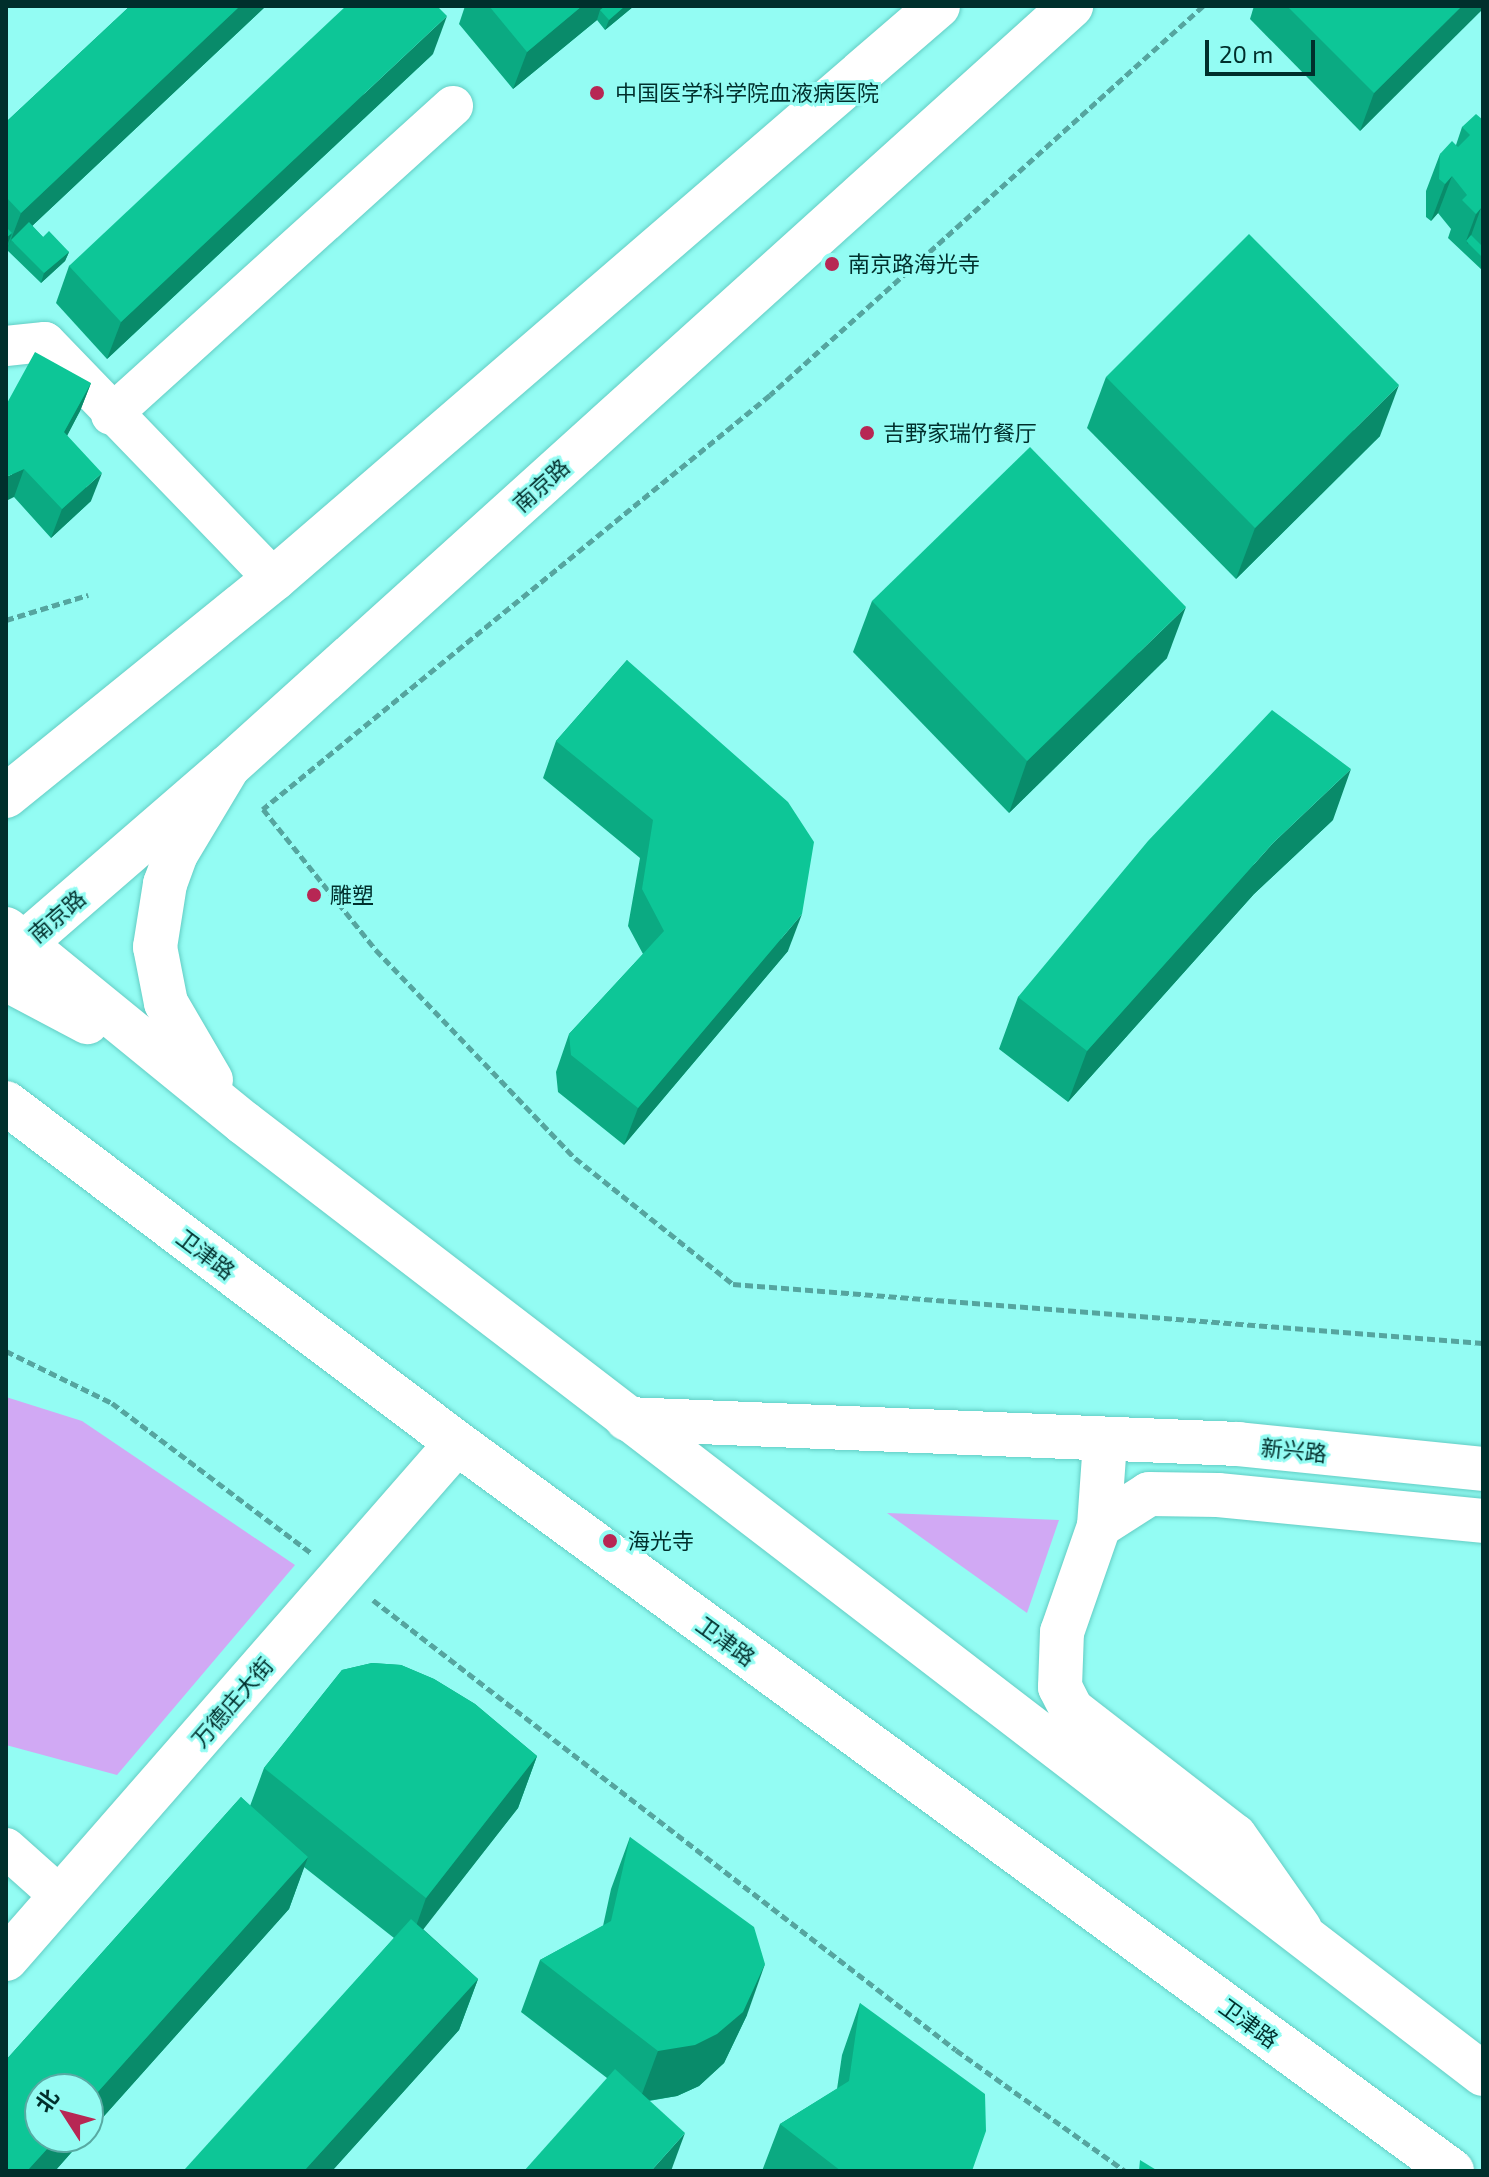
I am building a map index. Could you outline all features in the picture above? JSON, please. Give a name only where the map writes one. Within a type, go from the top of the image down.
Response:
[{"type":"main road","points":[[6,796],[274,579],[938,6]]},
{"type":"main road","name":"南京路","points":[[10,946],[228,767],[1071,6]]},
{"type":"main road","points":[[6,762],[153,675]]},
{"type":"main road","points":[[228,767],[176,854],[165,884],[155,947],[166,1003],[178,1030],[244,1123]]},
{"type":"main road","points":[[10,946],[1483,2074]]},
{"type":"main road","name":"卫津路","points":[[6,1103],[457,1443],[1451,2171]]},
{"type":"main road","points":[[6,1133],[112,1183]]},
{"type":"main road","points":[[627,1419],[813,1424],[1105,1442],[1099,1526],[1062,1632],[1060,1687],[1071,1709],[1235,1836],[1304,1935]]},
{"type":"main road","name":"新兴路","points":[[1105,1442],[1238,1444],[1483,1469]]},
{"type":"main road","name":"万德庄大街","points":[[6,1959],[457,1443]]},
{"type":"main road","points":[[1099,1526],[1149,1494],[1218,1495],[1483,1521]]},
{"type":"street","points":[[111,415],[453,106]]},
{"type":"street","points":[[6,346],[45,342],[111,415],[274,579]]},
{"type":"street","points":[[6,1848],[61,1897]]},
{"type":"path","points":[[1203,6],[770,395],[263,809],[376,950],[575,1158],[733,1284],[1483,1343]]},
{"type":"path","points":[[6,620],[88,595]]},
{"type":"path","points":[[6,1351],[112,1403],[342,1576],[956,2050],[1125,2171]]},
{"type":"shaded area","points":[[6,1397],[82,1421],[295,1565],[117,1775],[6,1745]]},
{"type":"shaded area","points":[[887,1513],[1059,1520],[1027,1613]]},
{"type":"building","points":[[130,6],[240,6],[21,213],[6,197],[6,122]]},
{"type":"building","points":[[346,6],[437,6],[447,16],[121,322],[69,266]]},
{"type":"building","points":[[489,6],[582,6],[527,52]]},
{"type":"building","points":[[605,6],[625,6],[609,20],[600,10]]},
{"type":"building","points":[[1287,6],[1462,6],[1374,93]]},
{"type":"building","points":[[1476,114],[1483,120],[1483,210],[1481,208],[1476,214],[1462,200],[1467,195],[1452,176],[1445,184],[1439,179],[1440,154],[1452,141],[1458,147],[1470,135],[1462,127]]},
{"type":"building","points":[[29,222],[43,237],[49,231],[69,252],[44,273],[11,240]]},
{"type":"building","points":[[1249,234],[1399,385],[1255,528],[1106,377]]},
{"type":"building","points":[[1471,235],[1483,247],[1483,258],[1466,241]]},
{"type":"building","points":[[35,352],[91,383],[64,432],[102,473],[62,509],[24,469],[6,477],[6,405]]},
{"type":"building","points":[[1030,447],[1186,607],[1027,761],[872,601]]},
{"type":"building","points":[[627,660],[788,802],[814,842],[802,914],[638,1108],[571,1055],[569,1034],[664,931],[642,889],[653,820],[556,741]]},
{"type":"building","points":[[1272,710],[1351,769],[1273,843],[1087,1051],[1018,997],[1148,841]]},
{"type":"building","points":[[372,1663],[401,1665],[434,1679],[475,1704],[537,1756],[426,1898],[264,1768],[342,1670]]},
{"type":"building","points":[[241,1797],[308,1857],[104,2085],[104,2073],[24,2073],[24,2153],[43,2153],[27,2171],[6,2171],[6,2060]]},
{"type":"building","points":[[630,1837],[754,1927],[765,1964],[743,2012],[717,2034],[695,2045],[658,2051],[540,1960],[611,1921]]},
{"type":"building","points":[[411,1919],[478,1979],[304,2171],[187,2171],[185,2169]]},
{"type":"building","points":[[860,2003],[985,2094],[986,2131],[972,2171],[841,2171],[780,2124],[849,2081]]},
{"type":"building","points":[[615,2069],[685,2133],[651,2171],[524,2171]]},
{"type":"building","points":[[1140,2160],[1158,2171],[1139,2171]]},
{"type":"place","name":"中国医学科学院血液病医院","points":[[597,93]]},
{"type":"place","name":"南京路海光寺","points":[[832,264]]},
{"type":"place","name":"吉野家瑞竹餐厅","points":[[867,433]]},
{"type":"place","name":"雕塑","points":[[314,895]]},
{"type":"place","name":"海光寺","points":[[610,1541]]}]
